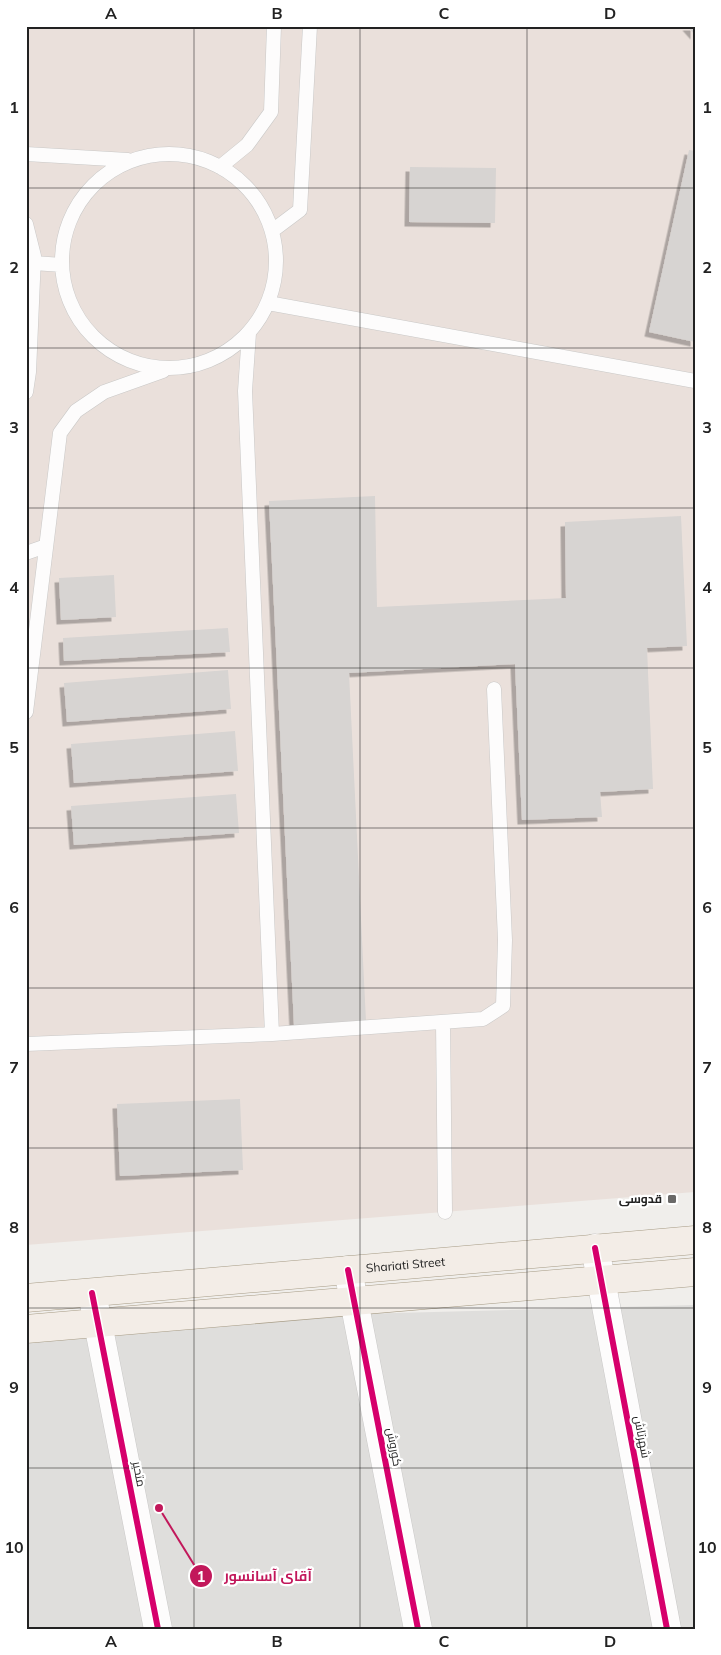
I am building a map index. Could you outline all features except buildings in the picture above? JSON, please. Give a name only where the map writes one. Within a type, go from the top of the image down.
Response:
[{"type":"main road","name":"Shariati Street","points":[[26,1298],[695,1240]]},
{"type":"main road","points":[[26,1330],[354,1300],[695,1272]]},
{"type":"street","name":"شهرتاش","points":[[595,1248],[667,1629]]},
{"type":"street","name":"کوروش","points":[[348,1270],[418,1629]]},
{"type":"street","name":"متحیر","points":[[92,1293],[158,1629]]},
{"type":"lane","points":[[220,167],[247,145],[271,112],[274,26]]},
{"type":"lane","points":[[272,231],[300,210],[310,26]]},
{"type":"lane","points":[[26,154],[128,160],[164,153],[199,157],[232,173],[257,198],[272,231],[276,267],[268,302],[249,333],[222,356],[187,368],[152,368],[119,358],[91,336],[71,307],[61,273],[63,238],[76,205],[98,178],[128,160]]},
{"type":"lane","points":[[26,224],[34,256],[29,372],[26,392]]},
{"type":"lane","points":[[34,264],[62,265]]},
{"type":"lane","points":[[268,302],[695,381]]},
{"type":"lane","points":[[249,333],[245,391],[272,1034]]},
{"type":"lane","points":[[26,712],[60,433],[76,411],[104,392],[171,368]]},
{"type":"lane","points":[[26,552],[46,546]]},
{"type":"lane","points":[[26,1044],[272,1034],[483,1019],[504,1006],[505,940],[494,689]]},
{"type":"lane","points":[[443,1022],[446,1212]]},
{"type":"shaded area","points":[[26,26],[695,26],[695,1192],[26,1245]]},
{"type":"shaded area","points":[[695,1305],[695,1629],[26,1629],[26,1323]]},
{"type":"cycle path","points":[[595,1248],[667,1629]]},
{"type":"cycle path","points":[[348,1270],[418,1629]]},
{"type":"cycle path","points":[[92,1293],[158,1629]]},
{"type":"place","name":"قدوسی","points":[[672,1199]]},
{"type":"place","name":"آقای آسانسور","points":[[159,1508]]}]
